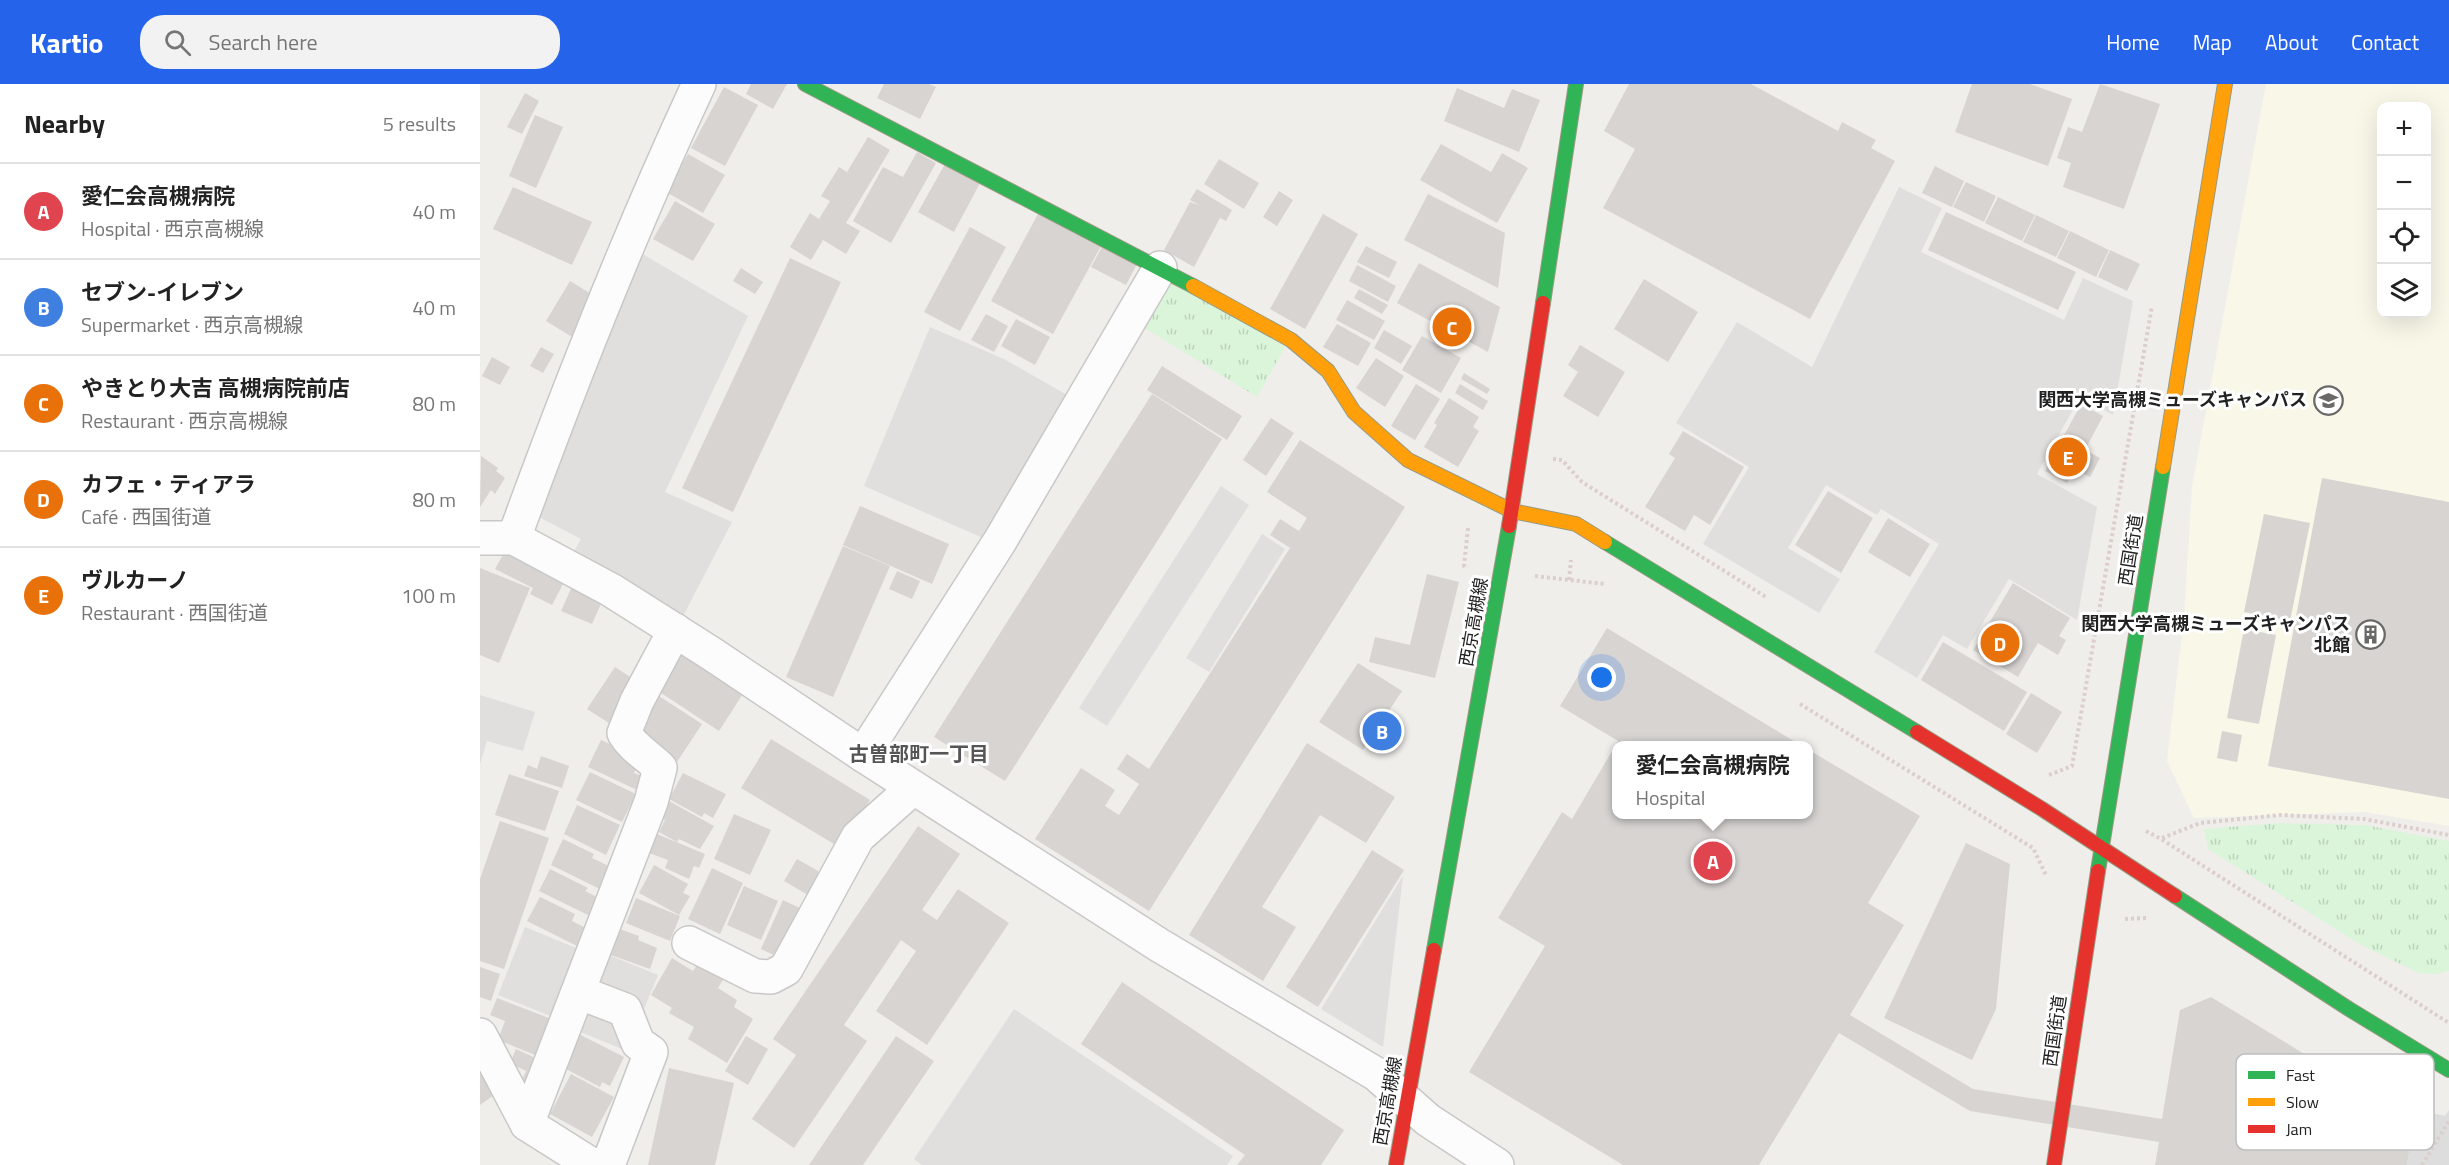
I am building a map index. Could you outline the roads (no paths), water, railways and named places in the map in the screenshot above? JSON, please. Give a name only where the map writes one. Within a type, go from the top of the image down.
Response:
[{"type":"street","points":[[514,538],[564,402],[628,243],[699,84]]},
{"type":"street","points":[[805,84],[1160,268],[1291,340],[1328,371],[1354,412],[1408,460],[1512,512],[1576,524],[2042,809],[2349,1009],[2423,1054]]},
{"type":"street","name":"西京高槻線","points":[[1395,1165],[1512,512],[1576,84]]},
{"type":"street","name":"西国街道","points":[[2054,1165],[2101,849],[2225,84]]},
{"type":"street","points":[[863,755],[1000,541],[1160,268]]},
{"type":"street","points":[[480,537],[514,538],[611,590],[913,788],[1159,945],[1376,1074],[1428,1120],[1497,1165]]},
{"type":"street","points":[[527,1124],[651,802],[660,768],[647,754],[630,742],[624,733],[637,700],[675,630]]},
{"type":"street","points":[[689,943],[755,976],[771,977],[786,969],[858,837],[913,788]]},
{"type":"street","points":[[578,992],[625,1010],[638,1043],[651,1052],[608,1165]]},
{"type":"street","points":[[480,1035],[527,1124],[592,1165]]},
{"type":"street","points":[[2434,1061],[2449,1070]]},
{"type":"place","name":"やきとり大吉 高槻病院前店","points":[[1452,327]]},
{"type":"place","name":"関西大学高槻ミューズキャンパス","points":[[2328,400]]},
{"type":"place","name":"ヴルカーノ","points":[[2068,457]]},
{"type":"place","name":"関西大学高槻ミューズキャンパス 北館","points":[[2371,634]]},
{"type":"place","name":"カフェ・ティアラ","points":[[2000,643]]},
{"type":"place","name":"セブン-イレブン","points":[[1382,731]]},
{"type":"place","name":"愛仁会高槻病院","points":[[1713,861]]},
{"type":"district","name":"古曽部町一丁目","points":[[919,754]]}]
